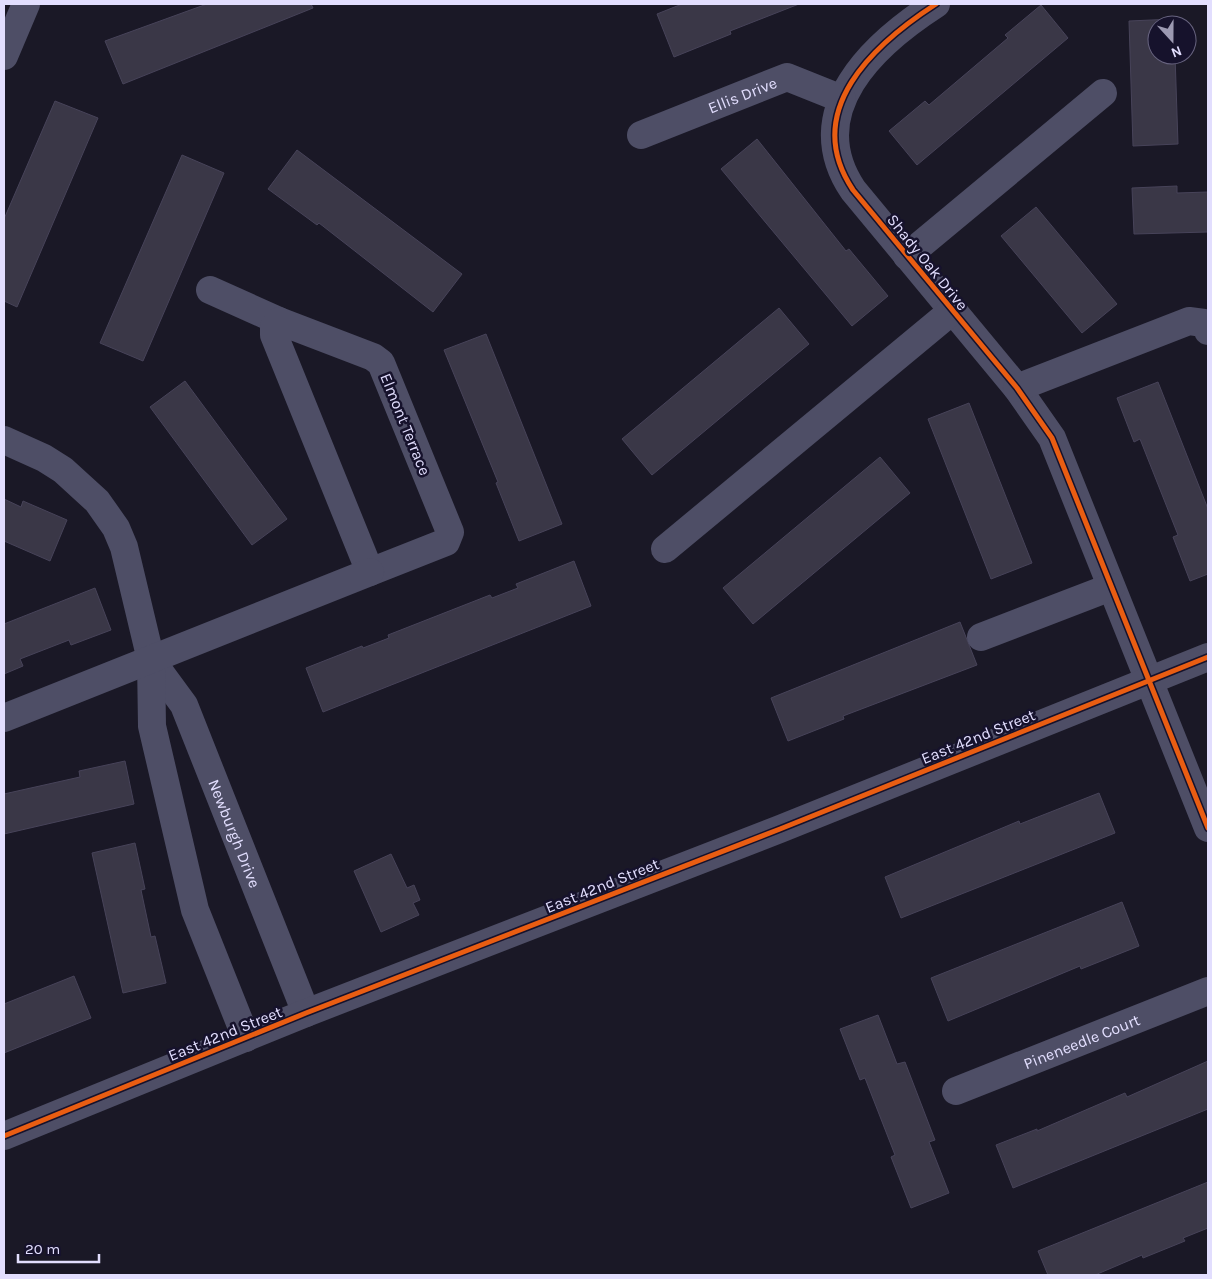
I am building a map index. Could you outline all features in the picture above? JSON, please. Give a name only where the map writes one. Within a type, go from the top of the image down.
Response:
[{"type":"street","points":[[4,56],[26,4]]},
{"type":"street","points":[[842,99],[861,66],[929,6]]},
{"type":"street","name":"Ellis Drive","points":[[641,135],[787,77],[842,99]]},
{"type":"street","name":"Shady Oak Drive","points":[[907,256],[1103,93]]},
{"type":"street","name":"Shady Oak Drive","points":[[842,99],[835,121],[835,143],[846,180],[1017,388],[1056,447],[1208,828]]},
{"type":"street","name":"Elmont Terrace","points":[[150,660],[446,542],[450,532],[381,363],[210,290]]},
{"type":"street","name":"Shady Oak Drive","points":[[665,549],[952,311]]},
{"type":"street","points":[[1017,388],[1189,320],[1204,323],[1208,331]]},
{"type":"street","points":[[279,321],[274,327],[274,336],[370,572]]},
{"type":"street","name":"Newburgh Drive","points":[[4,440],[44,458],[63,470],[86,490],[105,511],[124,547],[150,660],[184,705],[306,1014]]},
{"type":"street","points":[[981,637],[1111,587]]},
{"type":"street","name":"East 42nd Street","points":[[4,1136],[306,1014],[1208,657]]},
{"type":"street","points":[[4,718],[150,660],[152,726],[195,910],[246,1038]]},
{"type":"street","name":"Pineneedle Court","points":[[956,1091],[1208,991]]},
{"type":"building","points":[[207,4],[311,4],[313,8],[123,84],[105,41]]},
{"type":"building","points":[[682,4],[799,4],[730,31],[731,34],[674,57],[657,14]]},
{"type":"building","points":[[1041,5],[1068,38],[917,165],[889,131],[925,101],[929,105],[1008,38],[1005,35]]},
{"type":"building","points":[[1147,20],[1147,65],[1175,65],[1178,144],[1133,146],[1129,21]]},
{"type":"building","points":[[55,101],[98,118],[17,307],[4,301],[4,219]]},
{"type":"building","points":[[757,139],[846,251],[849,249],[888,296],[852,326],[721,169]]},
{"type":"building","points":[[297,150],[462,274],[433,312],[319,223],[317,225],[268,189]]},
{"type":"building","points":[[182,155],[224,173],[143,361],[100,343]]},
{"type":"building","points":[[1177,186],[1177,193],[1208,192],[1208,232],[1134,234],[1132,188]]},
{"type":"building","points":[[1036,207],[1117,304],[1082,333],[1001,236]]},
{"type":"building","points":[[779,308],[809,344],[652,475],[622,439]]},
{"type":"building","points":[[486,334],[562,524],[519,541],[496,483],[498,482],[444,350]]},
{"type":"building","points":[[185,381],[287,519],[252,545],[150,407]]},
{"type":"building","points":[[1158,382],[1208,509],[1208,574],[1190,581],[1173,537],[1178,535],[1140,439],[1134,442],[1117,398]]},
{"type":"building","points":[[969,403],[1032,563],[991,579],[928,419]]},
{"type":"building","points":[[880,457],[910,493],[753,624],[723,588]]},
{"type":"building","points":[[4,499],[21,507],[23,501],[67,520],[50,561],[4,541]]},
{"type":"building","points":[[574,561],[591,606],[323,712],[306,668],[362,646],[363,648],[389,638],[388,635],[490,595],[492,598],[518,588],[516,584]]},
{"type":"building","points":[[95,588],[111,630],[71,645],[69,640],[20,659],[23,666],[4,674],[4,624]]},
{"type":"building","points":[[960,622],[977,665],[843,716],[844,719],[788,741],[771,698]]},
{"type":"building","points":[[125,761],[134,804],[4,834],[4,794],[80,777],[79,771]]},
{"type":"building","points":[[1099,793],[1115,833],[901,918],[885,877],[1019,821],[1020,824]]},
{"type":"building","points":[[135,843],[145,889],[141,890],[151,937],[155,936],[166,983],[123,993],[92,853]]},
{"type":"building","points":[[391,854],[407,888],[414,885],[420,900],[413,903],[419,915],[381,932],[354,871]]},
{"type":"building","points":[[1122,902],[1139,946],[1081,969],[1080,966],[948,1021],[931,978]]},
{"type":"building","points":[[74,976],[91,1018],[4,1053],[4,1004]]},
{"type":"building","points":[[878,1015],[897,1064],[905,1062],[935,1140],[929,1142],[949,1193],[911,1208],[891,1157],[895,1155],[865,1078],[860,1080],[840,1029]]},
{"type":"building","points":[[1208,1061],[1208,1109],[1013,1188],[996,1145],[1037,1129],[1037,1131],[1125,1093],[1127,1097]]},
{"type":"building","points":[[1208,1182],[1208,1228],[1183,1238],[1185,1241],[1143,1258],[1142,1255],[1095,1275],[1048,1275],[1038,1251]]},
{"type":"cycle path","points":[[936,4],[912,20],[889,39],[851,82],[840,107],[835,133],[839,161],[853,190],[1017,388],[1052,438],[1208,828]]},
{"type":"cycle path","points":[[4,1136],[306,1013],[780,829],[1208,657]]}]
